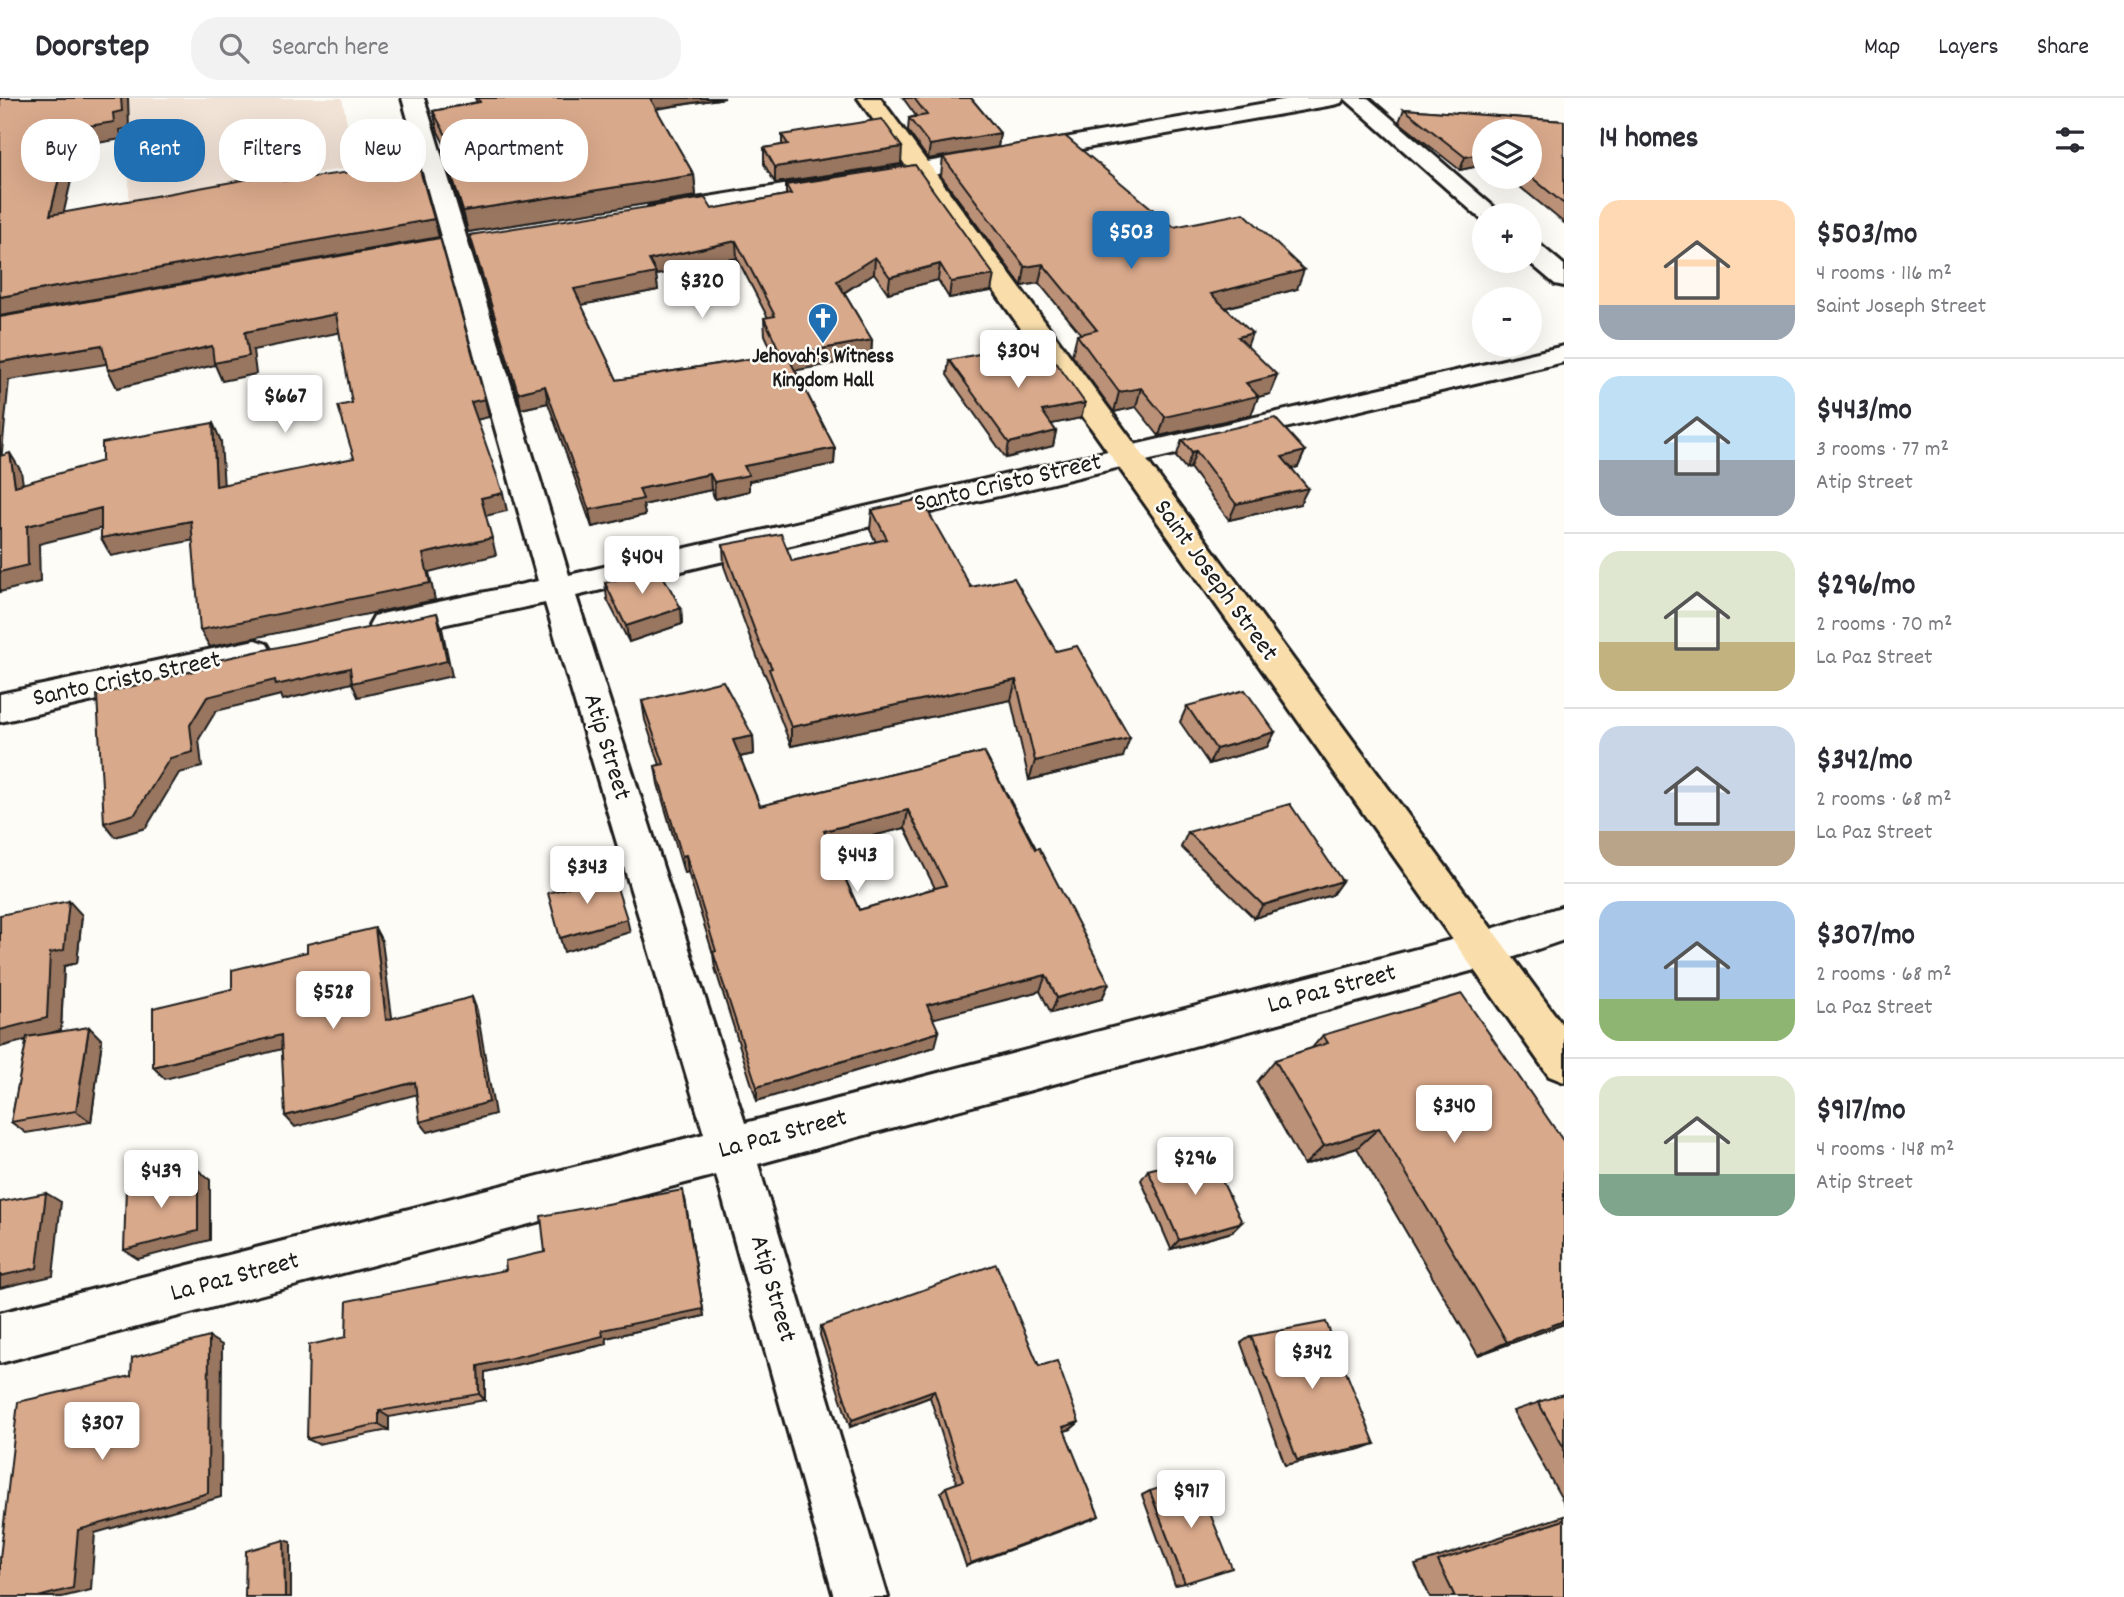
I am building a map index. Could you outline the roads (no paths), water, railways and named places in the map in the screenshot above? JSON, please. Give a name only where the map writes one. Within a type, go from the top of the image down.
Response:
[{"type":"main road","name":"Saint Joseph Street","points":[[869,98],[1125,457],[1564,1062]]},
{"type":"street","name":"Atip Street","points":[[413,98],[557,589],[732,1149],[861,1597]]},
{"type":"street","points":[[634,216],[921,170],[1333,98]]},
{"type":"street","points":[[1355,98],[1477,203]]},
{"type":"street","points":[[1545,255],[1564,278]]},
{"type":"street","name":"Santo Cristo Street","points":[[353,632],[557,589],[1564,354]]},
{"type":"street","name":"Santo Cristo Street","points":[[0,708],[285,647]]},
{"type":"street","name":"La Paz Street","points":[[0,1338],[732,1149],[1482,950],[1564,923]]},
{"type":"place","name":"Jehovah's Witness Kingdom Hall","points":[[823,345]]}]
